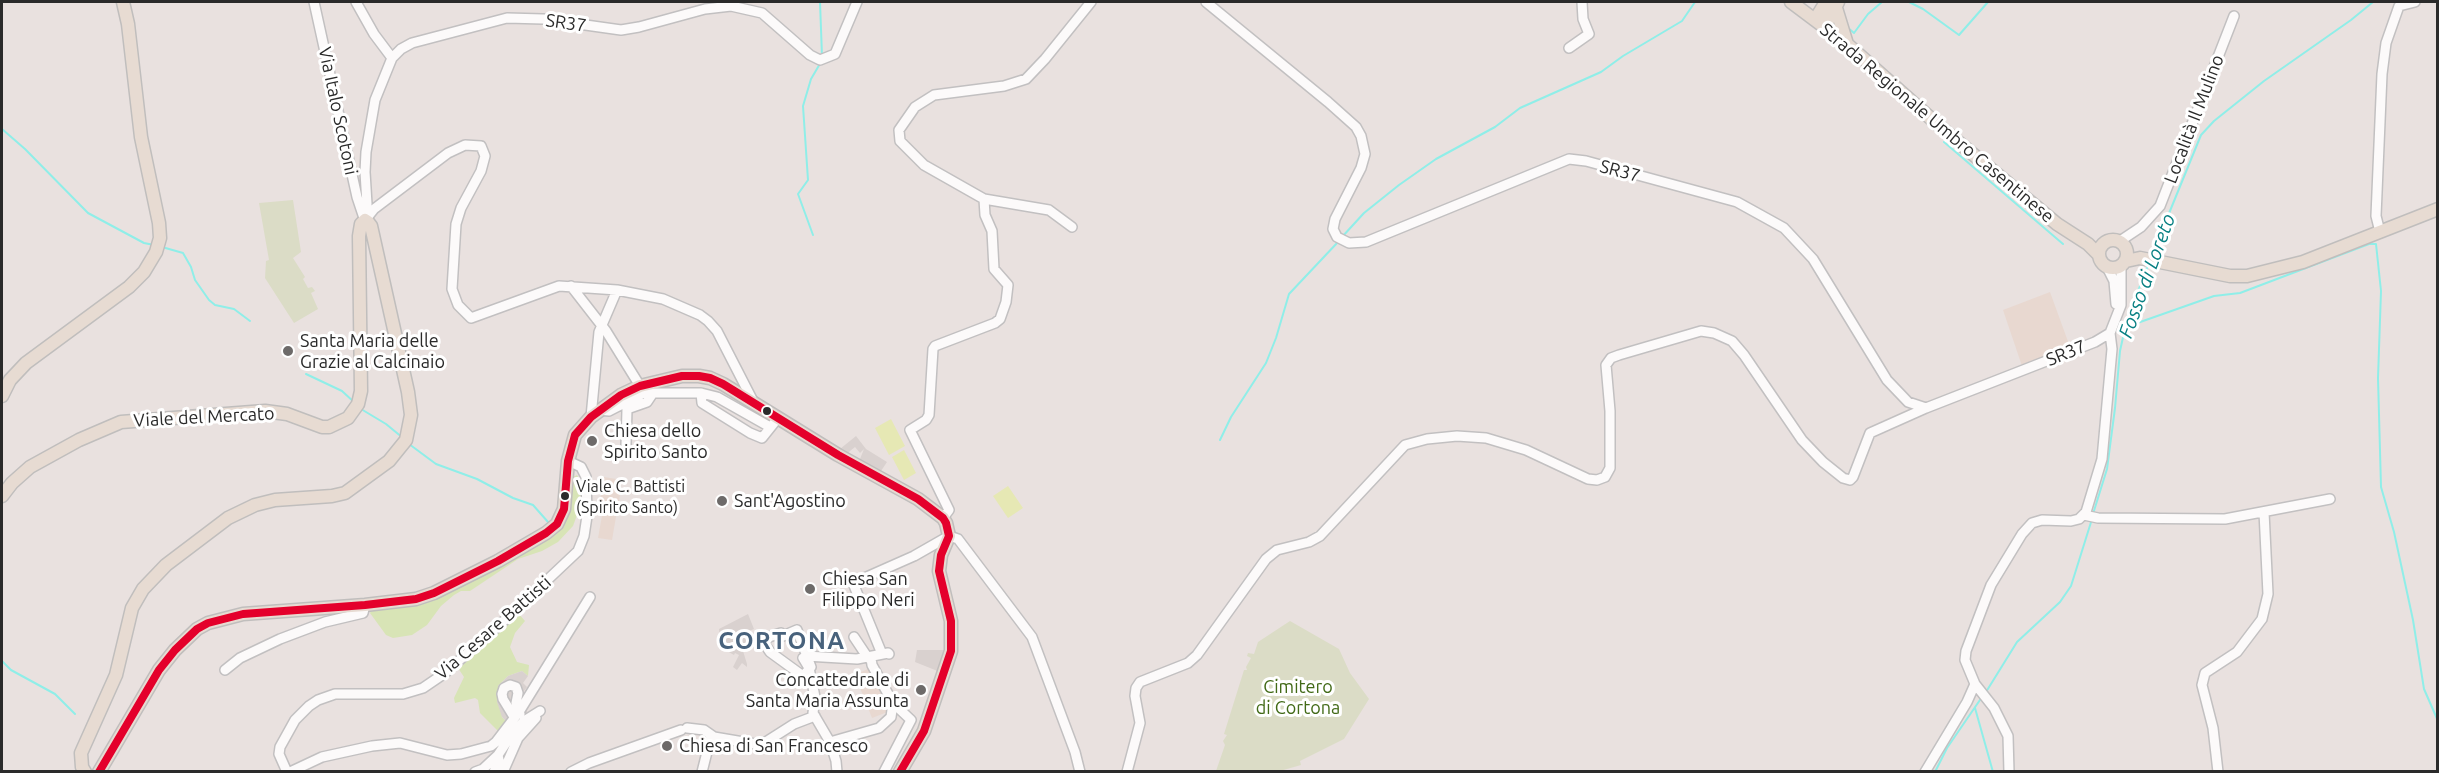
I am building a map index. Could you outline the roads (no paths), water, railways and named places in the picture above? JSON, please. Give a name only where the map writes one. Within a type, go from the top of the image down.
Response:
[{"type":"main road","points":[[2,396],[10,380],[26,363],[129,287],[144,272],[156,252],[160,238],[159,223],[141,137],[128,24],[123,2]]},
{"type":"main road","name":"Strada Regionale Umbro Casentinese","points":[[1791,2],[1847,44],[1945,131],[2057,224],[2099,255]]},
{"type":"main road","points":[[1818,22],[1830,18],[1834,4]]},
{"type":"main road","points":[[1834,4],[1847,44]]},
{"type":"main road","points":[[2084,242],[2147,260],[2230,276],[2247,276],[2303,262],[2438,209]]},
{"type":"main road","points":[[86,771],[82,767],[81,753],[116,675],[129,617],[143,589],[166,565],[193,542],[228,518],[249,507],[275,500],[345,493],[389,461],[406,440],[411,415],[408,392],[371,226],[365,220]]},
{"type":"main road","name":"Viale del Mercato","points":[[2,496],[12,483],[30,467],[79,440],[121,422],[265,411],[287,414],[322,427],[329,427],[348,418],[358,404],[361,391],[359,228],[365,220]]},
{"type":"main road","points":[[2101,247],[2120,251],[2113,268],[2102,263],[2099,255],[2101,247]]},
{"type":"main road","points":[[99,771],[159,670],[175,650],[197,629],[208,623],[243,614],[416,599],[434,593],[498,561],[557,524],[564,509],[568,461],[575,435],[594,413],[640,386],[682,376],[710,378],[723,384],[754,404],[774,423],[918,499],[943,518],[949,536],[941,555],[939,571],[951,621],[951,651],[924,731],[900,771]]},
{"type":"street","name":"Via Italo Scotoni","points":[[314,2],[357,197],[365,220]]},
{"type":"street","points":[[356,2],[374,34],[392,58],[380,83],[369,126],[365,172],[367,204],[365,220]]},
{"type":"street","name":"SR37","points":[[392,58],[401,49],[412,44],[507,18],[621,30],[705,9],[731,6],[762,13],[810,55],[822,60],[835,54],[840,46],[857,2]]},
{"type":"street","points":[[1072,227],[1049,210],[984,199],[924,165],[900,141],[899,130],[915,107],[934,95],[1004,86],[1026,79],[1091,2]]},
{"type":"street","name":"SR37","points":[[1206,2],[1328,102],[1356,128],[1361,136],[1365,154],[1361,168],[1335,219],[1334,229],[1337,237],[1349,243],[1366,242],[1569,159],[1586,161],[1737,202],[1784,228],[1813,259],[1887,380],[1908,402],[1926,408],[2095,342],[2113,328]]},
{"type":"street","points":[[1569,48],[1589,34],[1583,19],[1582,2]]},
{"type":"street","points":[[2380,232],[2376,216],[2382,74],[2386,43],[2399,6],[2415,2]]},
{"type":"street","name":"Località Il Mulino","points":[[2120,251],[2160,206],[2234,16]]},
{"type":"street","points":[[365,220],[374,209],[448,153],[465,145],[478,144],[485,156],[481,171],[461,208],[456,224],[452,290],[458,305],[471,318],[559,286],[617,290],[663,299],[700,315],[717,331],[754,404]]},
{"type":"street","points":[[943,518],[949,510],[910,430],[926,420],[929,415],[935,346],[995,323],[1000,319],[1006,302],[1008,285],[994,269],[992,231],[985,215],[984,199]]},
{"type":"street","points":[[2113,328],[2121,305],[2120,251]]},
{"type":"street","points":[[2090,517],[2102,459],[2112,349],[2114,281],[2107,267]]},
{"type":"street","points":[[571,286],[601,325],[640,386]]},
{"type":"street","points":[[617,290],[601,325],[594,413],[609,411],[644,393],[701,393],[717,397],[774,423],[762,438],[750,434],[702,404],[701,393]]},
{"type":"street","points":[[1127,771],[1140,723],[1135,696],[1140,682],[1188,663],[1197,655],[1266,559],[1277,550],[1309,542],[1320,536],[1405,445],[1427,439],[1457,436],[1486,438],[1526,450],[1588,479],[1597,480],[1605,477],[1610,468],[1610,411],[1606,365],[1611,358],[1619,355],[1701,331],[1714,333],[1732,341],[1802,440],[1823,462],[1843,478],[1850,480],[1853,477],[1870,433],[1926,408]]},
{"type":"street","points":[[626,445],[627,409],[647,402],[653,393]]},
{"type":"street","name":"Via Cesare Battisti","points":[[289,771],[279,754],[280,747],[295,720],[309,706],[335,694],[403,694],[423,688],[445,673],[578,551],[584,536],[587,516],[586,477],[581,467],[568,461]]},
{"type":"street","points":[[2009,771],[2008,736],[1981,692],[1965,660],[1966,651],[1990,585],[2032,523],[2042,520],[2071,521],[2090,517],[2225,519],[2330,498]]},
{"type":"street","points":[[2218,771],[2213,728],[2202,685],[2205,673],[2237,652],[2262,619],[2268,594],[2264,512]]},
{"type":"street","points":[[806,656],[847,659],[870,658],[885,654],[867,620],[860,595],[853,583],[923,551],[949,536],[958,539],[1032,637],[1080,771]]},
{"type":"street","points":[[475,771],[483,769],[498,755],[590,597]]},
{"type":"street","points":[[225,670],[240,658],[280,639],[326,622],[363,613],[365,605]]},
{"type":"street","points":[[809,668],[803,676],[770,652],[764,644],[769,638],[782,633],[783,636],[797,630],[806,656],[803,658],[809,668],[815,697],[813,710],[830,742],[837,771]]},
{"type":"street","points":[[854,637],[870,658],[893,703],[911,720],[921,724],[895,771]]},
{"type":"street","points":[[1925,771],[1981,692]]},
{"type":"street","points":[[830,742],[879,728],[891,717],[893,703]]},
{"type":"street","points":[[289,771],[313,760],[351,750],[400,743],[447,755],[461,754],[496,742],[518,720],[540,711],[518,738],[503,771]]},
{"type":"street","points":[[571,771],[684,729],[704,730],[711,736],[761,745],[794,724],[815,716]]},
{"type":"street","points":[[884,771],[911,720]]},
{"type":"street","points":[[702,771],[711,736]]},
{"type":"street","points":[[494,771],[499,760],[498,755]]},
{"type":"waterway","points":[[820,2],[822,56]]},
{"type":"waterway","points":[[1342,237],[1364,213],[1436,159],[1495,127],[1520,108],[1601,72],[1623,56],[1682,21],[1695,2]]},
{"type":"waterway","points":[[1847,27],[1854,33],[1868,14],[1882,2]]},
{"type":"waterway","points":[[1909,2],[1923,9],[1959,35],[1988,2]]},
{"type":"waterway","name":"Fosso di Loreto","points":[[2152,255],[2201,135],[2214,121],[2264,81],[2373,2]]},
{"type":"waterway","points":[[813,235],[798,194],[808,180],[803,106],[811,79],[821,62]]},
{"type":"waterway","points":[[2,129],[88,213],[144,243],[154,245]]},
{"type":"waterway","points":[[1944,142],[2063,244]]},
{"type":"waterway","points":[[1220,440],[1231,417],[1266,363],[1289,294],[1338,242]]},
{"type":"waterway","points":[[2126,327],[2214,296],[2240,293],[2369,244],[2376,244],[2381,291],[2378,378],[2381,487],[2394,532],[2413,620],[2424,689],[2438,721]]},
{"type":"waterway","points":[[162,247],[183,253],[195,280],[209,300],[215,305],[234,309],[250,321]]},
{"type":"waterway","name":"Fosso di Loreto","points":[[2093,514],[2107,469],[2120,351],[2127,319],[2149,263]]},
{"type":"waterway","points":[[306,374],[342,391],[355,403]]},
{"type":"waterway","points":[[361,409],[386,424],[403,438]]},
{"type":"waterway","points":[[409,444],[436,464],[477,479],[513,498],[533,505],[548,522]]},
{"type":"waterway","name":"Fosso di Loreto","points":[[1986,692],[2017,642],[2060,602],[2071,586],[2092,519]]},
{"type":"waterway","points":[[2,661],[11,670],[55,694],[75,714]]},
{"type":"waterway","points":[[1935,772],[1947,748],[1982,697]]},
{"type":"waterway","points":[[1975,708],[1993,772]]},
{"type":"place","name":"Santa Maria delle Grazie al Calcinaio","points":[[288,351]]},
{"type":"place","name":"Chiesa dello Spirito Santo","points":[[592,441]]},
{"type":"place","name":"Viale C. Battisti (Spirito Santo)","points":[[565,496]]},
{"type":"place","name":"Sant'Agostino","points":[[722,501]]},
{"type":"place","name":"Chiesa San Filippo Neri","points":[[810,589]]},
{"type":"place","name":"Concattedrale di Santa Maria Assunta","points":[[921,690]]},
{"type":"place","name":"Chiesa di San Francesco","points":[[667,746]]},
{"type":"district","name":"CORTONA","points":[[782,641]]},
{"type":"park label","name":"Cimitero di Cortona","points":[[1298,697]]}]
